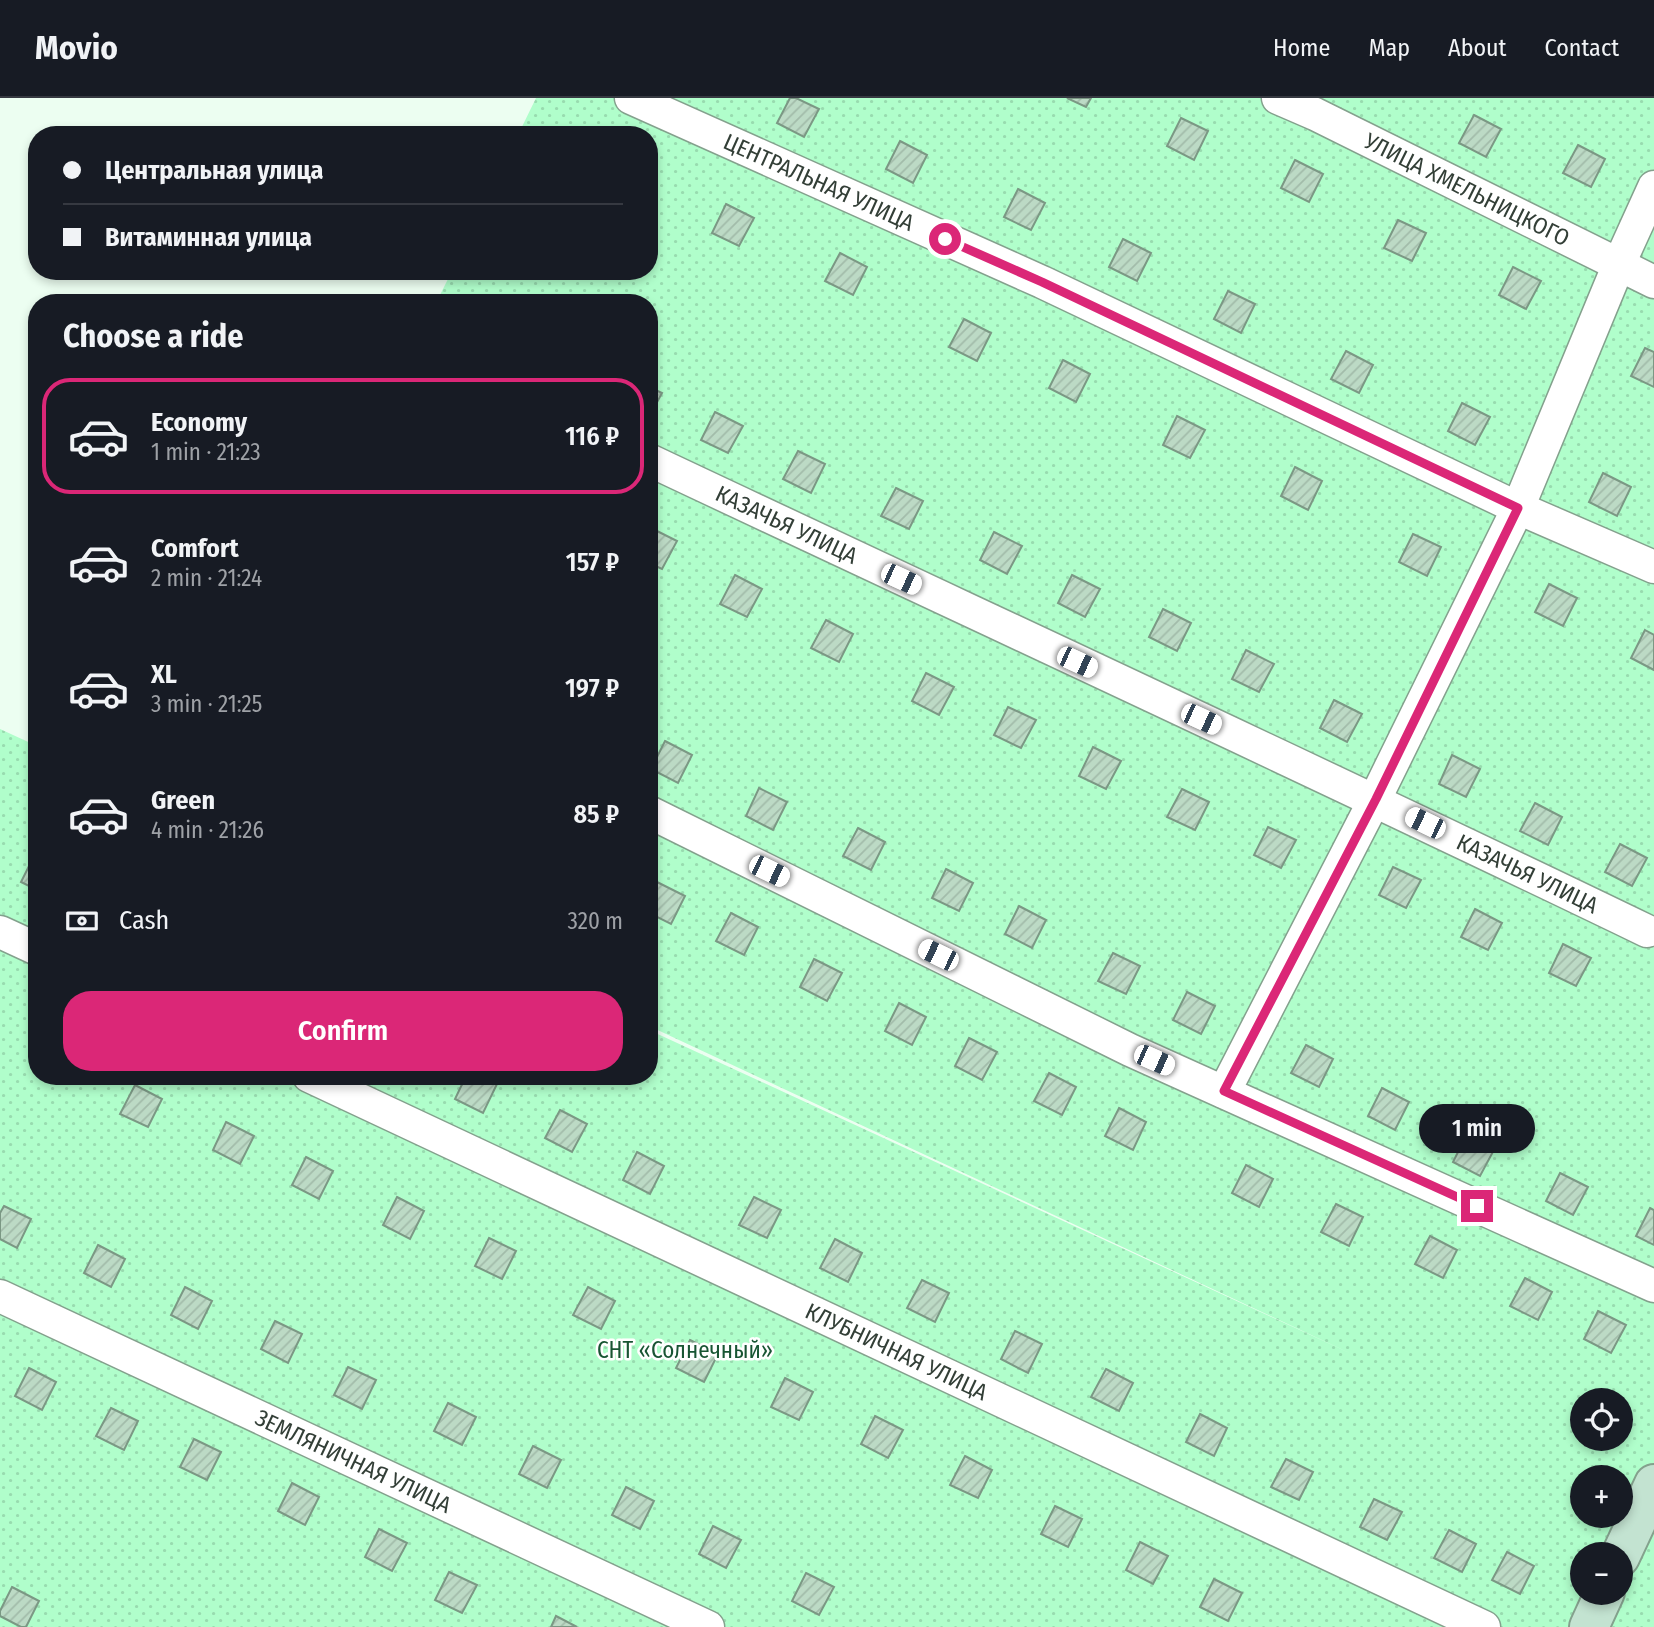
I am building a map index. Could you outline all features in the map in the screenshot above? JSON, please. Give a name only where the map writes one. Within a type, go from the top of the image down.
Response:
[{"type":"street","name":"ЦЕНТРАЛЬНАЯ УЛИЦА","points":[[631,98],[1042,282],[1518,508],[1654,568]]},
{"type":"street","name":"УЛИЦА ХМЕЛЬНИЦКОГО","points":[[1278,98],[1654,282]]},
{"type":"street","points":[[1224,1091],[1376,799],[1518,508],[1619,264],[1654,187]]},
{"type":"street","name":"КАЗАЧЬЯ УЛИЦА","points":[[658,464],[1376,799],[1647,931]]},
{"type":"street","points":[[658,816],[1130,1050],[1654,1286]]},
{"type":"street","points":[[0,932],[28,945]]},
{"type":"street","name":"КЛУБНИЧНАЯ УЛИЦА","points":[[328,1085],[1484,1627]]},
{"type":"street","name":"ЗЕМЛЯНИЧНАЯ УЛИЦА","points":[[0,1296],[708,1627]]},
{"type":"street","points":[[1627,1542],[1654,1484]]},
{"type":"green space","name":"СНТ «Солнечный»","points":[[536,98],[1654,98],[1654,1627],[0,1627],[0,729],[28,742],[28,1085],[658,1085],[658,1034],[1354,1355],[658,1030],[658,294],[440,294],[448,280],[658,280],[658,126],[522,126]]},
{"type":"building","points":[[790,98],[796,98],[819,109],[804,137],[777,123]]},
{"type":"building","points":[[1067,98],[1091,98],[1086,107]]},
{"type":"building","points":[[1474,115],[1501,129],[1486,157],[1459,143]]},
{"type":"building","points":[[1181,118],[1208,131],[1194,160],[1167,146]]},
{"type":"building","points":[[900,141],[927,155],[913,183],[886,169]]},
{"type":"building","points":[[1578,145],[1605,159],[1591,187],[1563,173]]},
{"type":"building","points":[[1295,160],[1323,174],[1309,202],[1281,188]]},
{"type":"building","points":[[1018,189],[1045,203],[1031,230],[1004,217]]},
{"type":"building","points":[[726,204],[754,218],[739,246],[712,233]]},
{"type":"building","points":[[1398,220],[1426,233],[1412,261],[1384,248]]},
{"type":"building","points":[[1123,239],[1151,253],[1137,281],[1109,267]]},
{"type":"building","points":[[840,253],[867,267],[853,295],[825,281]]},
{"type":"building","points":[[1513,267],[1541,281],[1526,309],[1499,295]]},
{"type":"building","points":[[1228,291],[1255,304],[1241,333],[1214,319]]},
{"type":"building","points":[[964,319],[991,333],[977,361],[949,347]]},
{"type":"building","points":[[1645,348],[1654,352],[1654,387],[1631,376]]},
{"type":"building","points":[[1346,351],[1373,365],[1359,393],[1331,379]]},
{"type":"building","points":[[1063,360],[1090,374],[1076,402],[1049,388]]},
{"type":"building","points":[[1462,403],[1490,417],[1475,445],[1448,431]]},
{"type":"building","points":[[715,412],[743,426],[728,453],[701,440]]},
{"type":"building","points":[[1177,416],[1205,430],[1190,458],[1163,445]]},
{"type":"building","points":[[798,451],[825,464],[811,493],[783,479]]},
{"type":"building","points":[[1295,467],[1322,481],[1308,510],[1281,496]]},
{"type":"building","points":[[1603,473],[1631,487],[1617,516],[1589,502]]},
{"type":"building","points":[[896,488],[923,501],[909,529],[881,516]]},
{"type":"building","points":[[658,532],[677,541],[662,569],[658,567]]},
{"type":"building","points":[[994,532],[1022,546],[1007,574],[980,560]]},
{"type":"building","points":[[1413,534],[1441,547],[1427,576],[1399,562]]},
{"type":"building","points":[[735,575],[762,589],[747,617],[720,604]]},
{"type":"building","points":[[1072,575],[1100,589],[1085,617],[1058,603]]},
{"type":"building","points":[[1549,584],[1577,598],[1563,626],[1535,612]]},
{"type":"building","points":[[1163,609],[1191,623],[1177,651],[1149,637]]},
{"type":"building","points":[[826,620],[853,634],[839,662],[811,648]]},
{"type":"building","points":[[1645,630],[1654,635],[1654,670],[1631,658]]},
{"type":"building","points":[[1246,650],[1274,664],[1259,692],[1232,679]]},
{"type":"building","points":[[926,673],[954,687],[939,715],[912,701]]},
{"type":"building","points":[[1334,700],[1362,714],[1347,742],[1320,728]]},
{"type":"building","points":[[1008,707],[1036,720],[1021,748],[994,735]]},
{"type":"building","points":[[665,741],[692,755],[678,783],[658,773],[658,755]]},
{"type":"building","points":[[1093,747],[1121,761],[1106,789],[1079,776]]},
{"type":"building","points":[[1452,755],[1480,769],[1466,797],[1439,784]]},
{"type":"building","points":[[759,788],[787,802],[773,830],[746,816]]},
{"type":"building","points":[[1182,789],[1209,802],[1195,830],[1167,817]]},
{"type":"building","points":[[1535,803],[1562,817],[1548,845],[1520,831]]},
{"type":"building","points":[[1268,827],[1296,840],[1281,868],[1254,855]]},
{"type":"building","points":[[858,828],[885,842],[871,870],[843,856]]},
{"type":"building","points":[[1620,844],[1647,858],[1632,886],[1605,872]]},
{"type":"building","points":[[1393,867],[1421,880],[1406,908],[1379,895]]},
{"type":"building","points":[[28,868],[28,886],[21,882]]},
{"type":"building","points":[[946,869],[973,883],[959,911],[932,898]]},
{"type":"building","points":[[658,882],[685,896],[671,924],[658,918]]},
{"type":"building","points":[[1019,906],[1046,920],[1032,948],[1005,934]]},
{"type":"building","points":[[1475,909],[1502,923],[1488,950],[1461,937]]},
{"type":"building","points":[[731,913],[758,927],[744,955],[716,941]]},
{"type":"building","points":[[1563,944],[1591,958],[1576,986],[1549,973]]},
{"type":"building","points":[[1113,953],[1140,966],[1126,994],[1098,981]]},
{"type":"building","points":[[814,959],[842,973],[827,1001],[800,987]]},
{"type":"building","points":[[1187,992],[1215,1006],[1201,1034],[1173,1020]]},
{"type":"building","points":[[899,1003],[926,1017],[912,1045],[885,1031]]},
{"type":"building","points":[[969,1038],[997,1052],[982,1080],[955,1066]]},
{"type":"building","points":[[1306,1045],[1333,1059],[1319,1087],[1291,1073]]},
{"type":"building","points":[[1049,1073],[1076,1087],[1062,1115],[1034,1101]]},
{"type":"building","points":[[135,1085],[162,1099],[148,1127],[120,1114]]},
{"type":"building","points":[[462,1085],[497,1085],[483,1113],[455,1099]]},
{"type":"building","points":[[1382,1088],[1409,1102],[1395,1130],[1368,1116]]},
{"type":"building","points":[[1119,1108],[1146,1122],[1133,1150],[1105,1136]]},
{"type":"building","points":[[560,1110],[587,1124],[572,1152],[545,1138]]},
{"type":"building","points":[[226,1122],[254,1136],[240,1164],[213,1150]]},
{"type":"building","points":[[1467,1134],[1495,1148],[1480,1176],[1453,1162]]},
{"type":"building","points":[[637,1152],[664,1166],[650,1194],[623,1180]]},
{"type":"building","points":[[306,1157],[333,1171],[319,1199],[292,1185]]},
{"type":"building","points":[[1246,1165],[1273,1179],[1259,1207],[1232,1193]]},
{"type":"building","points":[[1560,1173],[1588,1187],[1573,1215],[1546,1201]]},
{"type":"building","points":[[397,1197],[424,1211],[410,1239],[383,1225]]},
{"type":"building","points":[[754,1197],[781,1210],[767,1238],[739,1225]]},
{"type":"building","points":[[1336,1204],[1363,1217],[1349,1246],[1321,1232]]},
{"type":"building","points":[[4,1206],[31,1219],[17,1248],[0,1239],[0,1213]]},
{"type":"building","points":[[1650,1208],[1654,1210],[1654,1245],[1636,1236]]},
{"type":"building","points":[[1430,1236],[1457,1250],[1443,1278],[1415,1264]]},
{"type":"building","points":[[489,1238],[516,1251],[502,1279],[475,1266]]},
{"type":"building","points":[[835,1239],[862,1253],[848,1282],[820,1268]]},
{"type":"building","points":[[98,1245],[125,1259],[111,1287],[84,1273]]},
{"type":"building","points":[[1525,1278],[1552,1292],[1538,1320],[1510,1306]]},
{"type":"building","points":[[922,1280],[949,1293],[935,1322],[907,1308]]},
{"type":"building","points":[[185,1287],[212,1301],[198,1329],[171,1315]]},
{"type":"building","points":[[588,1287],[615,1301],[601,1329],[573,1315]]},
{"type":"building","points":[[1598,1311],[1626,1325],[1611,1353],[1584,1339]]},
{"type":"building","points":[[275,1321],[302,1334],[288,1363],[261,1349]]},
{"type":"building","points":[[1015,1331],[1042,1344],[1028,1373],[1001,1359]]},
{"type":"building","points":[[690,1340],[718,1354],[704,1382],[676,1368]]},
{"type":"building","points":[[348,1367],[376,1380],[362,1409],[334,1395]]},
{"type":"building","points":[[29,1368],[56,1382],[42,1410],[15,1396]]},
{"type":"building","points":[[1106,1369],[1133,1383],[1119,1411],[1091,1397]]},
{"type":"building","points":[[785,1378],[813,1392],[799,1420],[771,1407]]},
{"type":"building","points":[[448,1403],[476,1417],[462,1445],[434,1431]]},
{"type":"building","points":[[111,1408],[138,1421],[124,1450],[96,1436]]},
{"type":"building","points":[[1200,1414],[1227,1428],[1214,1456],[1186,1442]]},
{"type":"building","points":[[875,1416],[903,1430],[888,1458],[861,1444]]},
{"type":"building","points":[[194,1439],[221,1452],[207,1480],[180,1467]]},
{"type":"building","points":[[533,1446],[561,1460],[547,1488],[519,1474]]},
{"type":"building","points":[[965,1456],[992,1470],[978,1498],[950,1485]]},
{"type":"building","points":[[1286,1459],[1313,1472],[1299,1500],[1271,1487]]},
{"type":"building","points":[[292,1483],[319,1497],[305,1525],[278,1511]]},
{"type":"building","points":[[626,1487],[654,1501],[640,1529],[612,1515]]},
{"type":"building","points":[[1374,1499],[1402,1512],[1387,1540],[1360,1527]]},
{"type":"building","points":[[1055,1506],[1082,1519],[1068,1547],[1041,1534]]},
{"type":"building","points":[[713,1526],[741,1540],[726,1568],[699,1554]]},
{"type":"building","points":[[379,1529],[407,1543],[392,1571],[365,1557]]},
{"type":"building","points":[[1449,1530],[1476,1544],[1462,1572],[1434,1558]]},
{"type":"building","points":[[1140,1542],[1168,1556],[1153,1584],[1126,1570]]},
{"type":"building","points":[[1507,1552],[1534,1566],[1520,1594],[1492,1580]]},
{"type":"building","points":[[449,1572],[477,1585],[462,1613],[435,1600]]},
{"type":"building","points":[[806,1573],[834,1587],[819,1615],[792,1601]]},
{"type":"building","points":[[1214,1579],[1242,1593],[1228,1621],[1200,1607]]},
{"type":"building","points":[[12,1587],[39,1601],[26,1627],[0,1616]]},
{"type":"building","points":[[556,1616],[577,1627],[551,1627]]},
{"type":"route","points":[[945,239],[1042,282],[1518,508],[1376,799],[1224,1091],[1477,1206]]}]
